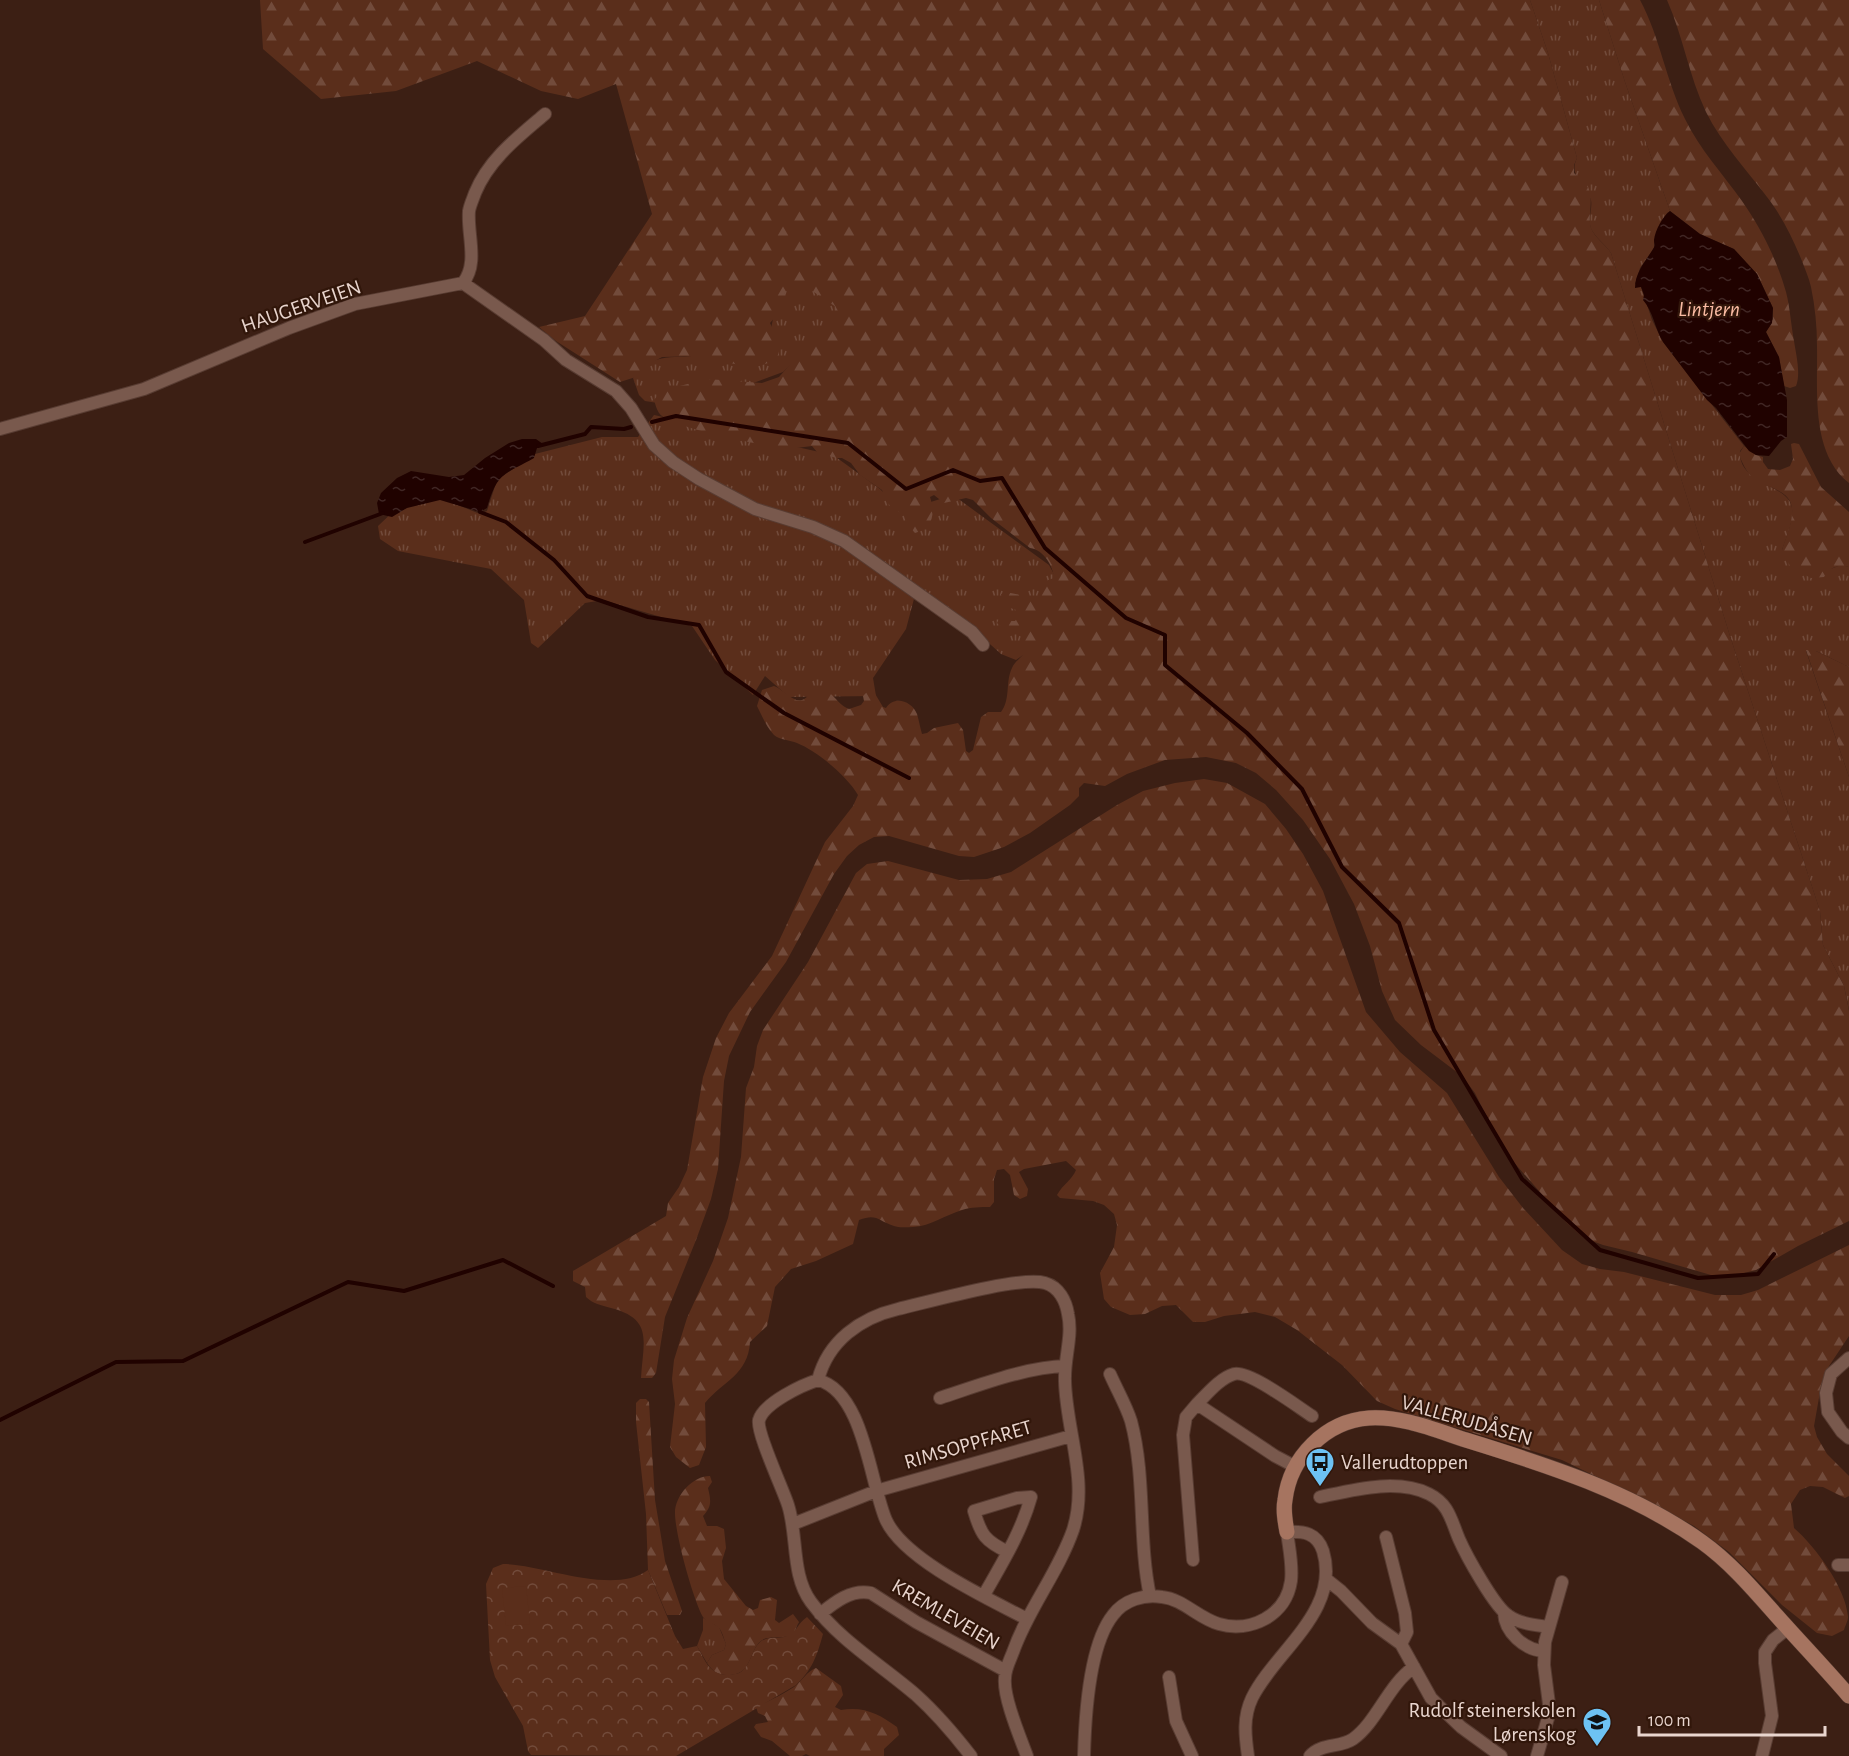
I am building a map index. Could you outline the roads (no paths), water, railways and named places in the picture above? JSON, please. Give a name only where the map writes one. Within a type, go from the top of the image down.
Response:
[{"type":"street","points":[[545,114],[509,145],[491,165],[479,184],[469,209],[471,265],[470,274],[463,283],[544,340],[566,360],[616,391],[631,408],[654,445],[673,462],[699,479],[755,508],[813,527],[844,541],[972,632],[983,645]]},
{"type":"street","name":"HAUGERVEIEN","points":[[0,429],[144,388],[289,328],[355,304],[463,283]]},
{"type":"street","points":[[818,1380],[837,1344],[851,1329],[868,1318],[903,1308],[1025,1282],[1046,1283],[1059,1291],[1064,1298],[1070,1333],[1065,1366],[1065,1397],[1078,1481],[1075,1520],[1059,1561],[1016,1642],[1006,1671]]},
{"type":"street","points":[[1849,1358],[1831,1374],[1826,1393],[1828,1412],[1849,1438]]},
{"type":"street","points":[[940,1398],[1001,1379],[1049,1367],[1065,1366]]},
{"type":"street","points":[[1193,1560],[1183,1435],[1186,1417],[1227,1377],[1237,1373],[1250,1378],[1312,1416]]},
{"type":"street","points":[[1084,1756],[1089,1692],[1096,1654],[1104,1630],[1119,1608],[1133,1600],[1150,1596],[1145,1571],[1133,1432],[1129,1416],[1110,1374]]},
{"type":"street","points":[[971,1756],[926,1704],[848,1643],[820,1614],[805,1593],[801,1585],[793,1524],[778,1476],[761,1437],[759,1423],[763,1412],[797,1389],[818,1380],[828,1384],[839,1394],[852,1413],[886,1519],[899,1539],[935,1568],[1027,1619]]},
{"type":"street","points":[[1197,1404],[1275,1456],[1296,1467]]},
{"type":"street","name":"VALLERUDÅSEN","points":[[1150,1596],[1173,1599],[1222,1625],[1244,1627],[1259,1623],[1279,1609],[1289,1591],[1291,1564],[1285,1499],[1296,1467],[1308,1449],[1324,1434],[1348,1423],[1368,1419],[1388,1419],[1409,1423],[1513,1454],[1561,1471],[1622,1497],[1690,1533],[1740,1576],[1849,1696]]},
{"type":"street","name":"RIMSOPPFARET","points":[[793,1524],[876,1491],[1071,1436]]},
{"type":"street","points":[[1320,1497],[1366,1489],[1398,1487],[1427,1493],[1437,1499],[1449,1511],[1462,1546],[1504,1613],[1505,1623],[1511,1632],[1532,1649],[1544,1651]]},
{"type":"street","points":[[984,1595],[1020,1531],[1032,1497],[1017,1498],[974,1511],[984,1537],[993,1545],[1008,1552]]},
{"type":"street","points":[[1248,1756],[1245,1724],[1248,1707],[1256,1690],[1314,1611],[1322,1595],[1326,1579],[1325,1558],[1317,1539],[1307,1533],[1287,1532]]},
{"type":"street","points":[[1386,1537],[1405,1613],[1407,1632],[1401,1644]]},
{"type":"street","points":[[1326,1579],[1372,1623],[1401,1644],[1431,1698],[1461,1727],[1502,1756]]},
{"type":"street","points":[[1537,1756],[1549,1704],[1544,1651],[1562,1582]]},
{"type":"street","name":"KREMLEVEIEN","points":[[820,1614],[836,1601],[852,1594],[871,1593],[922,1626],[1006,1671],[1007,1694],[1028,1756]]},
{"type":"street","points":[[1504,1613],[1519,1621],[1549,1627]]},
{"type":"street","points":[[1762,1756],[1772,1716],[1765,1663],[1766,1652],[1773,1640],[1788,1628]]},
{"type":"street","points":[[1310,1756],[1317,1750],[1353,1738],[1368,1723],[1401,1678],[1414,1667]]},
{"type":"street","points":[[1168,1677],[1176,1720],[1192,1756]]},
{"type":"water","name":"Lintjern","points":[[1670,211],[1700,234],[1734,249],[1757,274],[1773,308],[1772,323],[1766,332],[1779,357],[1787,400],[1787,437],[1769,456],[1756,455],[1749,451],[1716,408],[1707,400],[1663,342],[1643,300],[1641,287],[1635,288],[1639,272],[1654,246],[1658,228]]},
{"type":"water","points":[[522,439],[536,439],[543,444],[537,448],[534,458],[508,472],[498,481],[487,508],[480,512],[440,500],[407,508],[392,517],[379,514],[377,503],[381,493],[397,478],[411,471],[449,477],[464,475],[509,443]]},
{"type":"waterway","points":[[652,422],[676,416],[848,443],[906,489],[953,470],[980,481],[1002,478],[1045,548],[1126,618],[1165,635],[1165,665],[1247,733],[1302,789],[1342,867],[1399,923],[1434,1030],[1522,1179],[1600,1250],[1698,1278],[1758,1274],[1774,1254]]},
{"type":"waterway","points":[[538,446],[585,434],[591,427],[624,429],[631,427]]},
{"type":"waterway","points":[[479,508],[480,512],[506,522],[554,560],[587,596],[648,617],[699,625],[726,672],[784,713],[909,778]]},
{"type":"waterway","points":[[305,542],[383,513]]},
{"type":"waterway","points":[[0,1420],[116,1362],[183,1361],[348,1282],[404,1291],[503,1260],[553,1286]]},
{"type":"place","name":"Vallerudtoppen","points":[[1320,1488]]},
{"type":"place","name":"Rudolf steinerskolen Lørenskog","points":[[1597,1748]]}]
